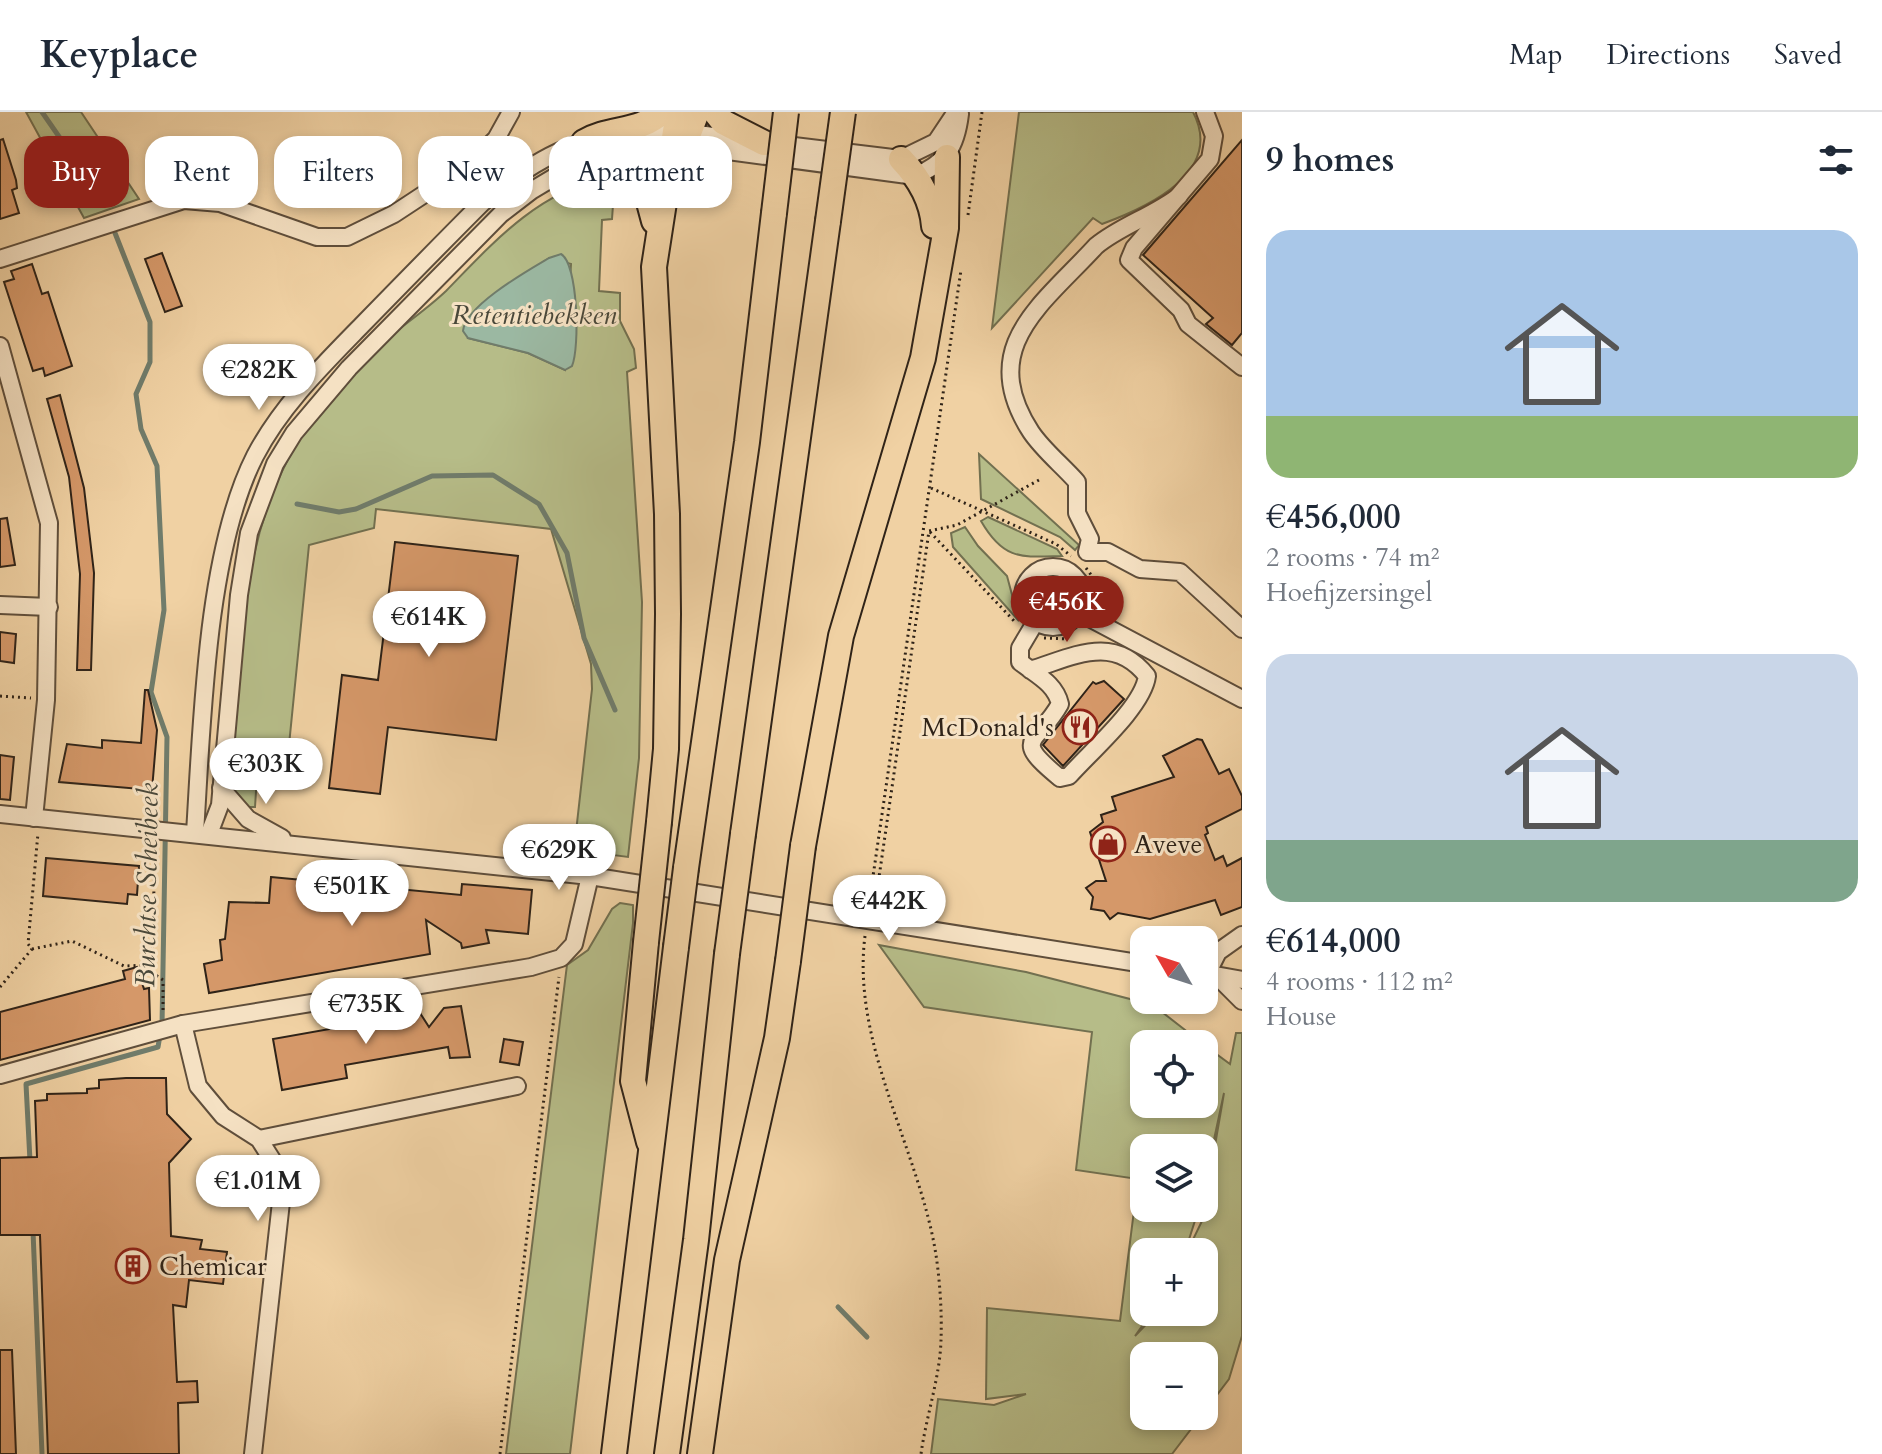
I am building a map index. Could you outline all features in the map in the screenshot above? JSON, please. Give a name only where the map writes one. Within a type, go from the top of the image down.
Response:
[{"type":"highway","points":[[596,136],[636,128],[662,112]]},
{"type":"highway","points":[[715,112],[723,122],[764,143]]},
{"type":"highway","points":[[614,1454],[653,1156],[691,826],[747,442],[786,112]]},
{"type":"highway","points":[[667,1454],[696,1240],[727,954],[843,112]]},
{"type":"highway","points":[[653,1156],[633,1081],[666,749],[667,514],[655,333],[654,267],[682,127]]},
{"type":"highway","points":[[700,1454],[727,1260],[777,1038],[803,846],[841,636],[923,358],[939,252],[946,228],[947,157]]},
{"type":"highway","points":[[908,167],[933,210],[939,252]]},
{"type":"highway","points":[[650,208],[658,240]]},
{"type":"street","points":[[0,259],[184,200],[220,203],[317,237],[347,237],[394,214],[470,164],[496,139],[511,112]]},
{"type":"street","points":[[682,127],[908,167],[938,166],[955,144],[958,112]]},
{"type":"street","points":[[908,167],[936,142],[958,112]]},
{"type":"street","points":[[1205,112],[1212,124],[1214,146],[1210,159],[1134,248],[1129,260],[1181,310],[1188,324],[1242,367]]},
{"type":"street","points":[[655,136],[682,127],[908,167]]},
{"type":"street","points":[[202,834],[217,592],[239,495],[255,456],[279,417],[308,383],[482,203],[514,177],[549,164]]},
{"type":"street","points":[[202,834],[220,805],[239,595],[249,533],[275,464],[294,433],[324,395],[465,247],[549,177]]},
{"type":"street","points":[[1033,626],[1064,624],[1078,612],[1081,587],[1079,562],[1090,539],[1077,513],[1077,482],[1032,433],[1014,395],[1010,360],[1014,342],[1022,327],[1107,236],[1154,214],[1179,196]]},
{"type":"street","points":[[1,354],[49,523],[46,700],[36,818]]},
{"type":"street","points":[[1033,626],[1023,597],[1029,579],[1044,568],[1062,568],[1108,552],[1140,569],[1180,572],[1242,629]]},
{"type":"street","points":[[0,605],[49,607]]},
{"type":"street","points":[[1078,612],[1242,699]]},
{"type":"street","points":[[1030,670],[1099,649],[1131,661],[1147,676],[1145,690],[1130,708],[1069,776],[1060,778],[1036,758],[1031,749],[1032,738],[1060,704],[1053,686],[1030,670],[1020,662],[1020,648],[1033,626]]},
{"type":"street","points":[[221,788],[248,819],[295,843]]},
{"type":"street","points":[[0,814],[590,876],[1130,962]]},
{"type":"street","points":[[0,1075],[183,1024],[531,967],[561,958],[574,944],[590,876]]},
{"type":"street","points":[[1218,952],[1242,935]]},
{"type":"street","points":[[1218,976],[1242,980]]},
{"type":"street","points":[[1218,981],[1242,1001]]},
{"type":"street","points":[[183,1024],[198,1086],[223,1116],[259,1139],[276,1166],[282,1193],[253,1454]]},
{"type":"street","points":[[259,1139],[517,1086]]},
{"type":"path","points":[[968,220],[982,112]]},
{"type":"path","points":[[870,919],[962,266]]},
{"type":"path","points":[[929,531],[957,525],[1039,480]]},
{"type":"path","points":[[931,488],[1056,544],[1091,573],[1122,616],[1116,630]]},
{"type":"path","points":[[925,523],[929,531],[1015,622],[1033,626],[1047,639],[1078,639]]},
{"type":"path","points":[[921,1454],[941,1342],[936,1254],[884,1087],[867,996],[863,954],[929,531]]},
{"type":"path","points":[[0,696],[46,700]]},
{"type":"path","points":[[32,949],[28,944],[36,818]]},
{"type":"path","points":[[156,829],[152,965],[154,974],[163,980],[162,1030]]},
{"type":"path","points":[[0,987],[32,949],[72,941],[124,966],[152,965]]},
{"type":"path","points":[[500,1454],[561,958]]},
{"type":"green space","points":[[26,112],[81,112],[97,136],[39,136]]},
{"type":"green space","points":[[1019,112],[1193,112],[1200,134],[1198,153],[1190,170],[1159,198],[1102,224],[1093,218],[992,328]]},
{"type":"green space","points":[[129,184],[139,199],[129,202]]},
{"type":"green space","points":[[549,201],[549,208],[613,208],[612,219],[602,220],[599,291],[620,293],[620,321],[634,349],[636,368],[627,372],[642,602],[639,758],[628,857],[574,850],[592,689],[591,664],[551,529],[376,509],[374,528],[309,545],[286,775],[270,766],[259,745],[255,807],[248,807],[232,789],[230,773],[242,634],[257,542],[270,498],[289,457],[322,408],[376,349],[438,299],[498,239]],"holes":[[[549,258],[571,264],[565,370],[528,353],[468,338],[482,304]]]},
{"type":"green space","points":[[79,208],[113,208],[84,218]]},
{"type":"green space","points":[[979,454],[1079,545],[1075,550],[1060,537],[981,499]]},
{"type":"green space","points":[[988,517],[1057,549],[1062,556],[1025,556],[1006,550],[989,534],[981,521]]},
{"type":"green space","points":[[965,527],[978,546],[1007,576],[1019,621],[953,547],[951,533]]},
{"type":"green space","points":[[620,903],[633,905],[633,923],[570,1454],[506,1454],[567,965],[588,950],[612,909]]},
{"type":"green space","points":[[879,945],[1026,972],[1130,999],[1130,1014],[1165,1014],[1185,1030],[1130,1030],[1130,1118],[1218,1118],[1218,1055],[1230,1064],[1236,1033],[1242,1033],[1242,1336],[1229,1379],[1218,1394],[1218,1342],[1130,1342],[1130,1430],[1190,1430],[1172,1454],[931,1454],[938,1399],[994,1405],[1026,1394],[986,1399],[987,1308],[1120,1321],[1130,1242],[1130,1326],[1142,1326],[1135,1336],[1145,1326],[1218,1326],[1218,1238],[1194,1238],[1202,1222],[1218,1222],[1217,1134],[1224,1093],[1215,1134],[1130,1134],[1130,1178],[1076,1170],[1092,1032],[924,1007]]},
{"type":"green space","points":[[1133,1222],[1195,1222],[1189,1238],[1131,1238]]},
{"type":"water","name":"Retentiebekken","points":[[561,254],[571,273],[576,306],[572,366],[565,370],[528,353],[468,338],[463,331],[466,321],[485,300],[527,271]]},
{"type":"building","points":[[3,139],[16,180],[17,188],[12,190],[19,213],[0,219],[0,140]]},
{"type":"building","points":[[1242,140],[1242,333],[1232,345],[1206,324],[1213,318],[1143,255]]},
{"type":"building","points":[[162,253],[182,306],[165,312],[145,259]]},
{"type":"building","points":[[32,264],[42,294],[48,292],[72,366],[45,376],[43,368],[33,371],[4,282],[14,279],[11,271]]},
{"type":"building","points":[[60,395],[84,488],[94,573],[91,670],[77,670],[80,574],[69,477],[47,399]]},
{"type":"building","points":[[7,518],[15,565],[0,567],[0,519]]},
{"type":"building","points":[[395,542],[518,556],[496,740],[388,727],[380,794],[329,788],[342,675],[378,680]]},
{"type":"building","points":[[0,632],[16,634],[14,663],[0,661]]},
{"type":"building","name":"McDonald's","points":[[1104,681],[1124,699],[1063,766],[1043,745],[1093,682]]},
{"type":"building","points":[[145,690],[148,690],[157,730],[152,790],[59,782],[67,744],[102,748],[102,740],[141,743]]},
{"type":"building","points":[[1197,739],[1202,740],[1219,774],[1229,769],[1242,796],[1242,809],[1206,827],[1208,833],[1205,835],[1215,860],[1223,856],[1227,866],[1242,858],[1242,907],[1221,915],[1215,900],[1150,919],[1118,913],[1110,919],[1104,911],[1091,909],[1093,897],[1086,888],[1096,881],[1106,881],[1090,832],[1103,822],[1101,815],[1116,810],[1112,797],[1174,777],[1163,756]]},
{"type":"building","points":[[0,755],[14,757],[10,800],[0,799]]},
{"type":"building","points":[[46,858],[139,866],[137,895],[128,894],[127,904],[43,896]]},
{"type":"building","points":[[271,877],[461,895],[462,884],[532,890],[528,934],[486,930],[489,943],[462,948],[461,943],[426,920],[430,954],[209,993],[204,964],[222,960],[220,940],[225,939],[229,902],[269,903]]},
{"type":"building","points":[[137,967],[144,989],[149,988],[150,1020],[0,1060],[0,1012],[125,979],[123,971]]},
{"type":"building","points":[[461,1006],[470,1057],[450,1058],[448,1047],[345,1065],[347,1078],[282,1090],[273,1039],[420,1013],[429,1027],[444,1008]]},
{"type":"building","points":[[504,1039],[523,1042],[519,1065],[500,1062]]},
{"type":"building","points":[[166,1078],[167,1114],[191,1139],[169,1163],[171,1236],[202,1240],[200,1249],[227,1252],[223,1284],[189,1280],[186,1307],[173,1305],[177,1382],[197,1381],[198,1402],[178,1403],[179,1454],[48,1454],[40,1235],[0,1235],[0,1158],[37,1157],[35,1101],[47,1100],[47,1094],[87,1093],[87,1089],[99,1088],[99,1080]]},
{"type":"building","points":[[0,1350],[12,1350],[16,1454],[0,1454]]},
{"type":"waterway","name":"Burchtse Scheibeek","points":[[42,112],[59,136]]},
{"type":"waterway","name":"Burchtse Scheibeek","points":[[115,233],[150,322],[150,362],[136,394],[141,429],[157,466],[164,610],[151,692],[167,737],[162,1026]]},
{"type":"waterway","points":[[297,504],[339,512],[356,509],[432,476],[493,475],[539,504],[567,553],[584,638],[615,710]]},
{"type":"waterway","name":"Burchtse Scheibeek","points":[[30,1161],[26,1084],[158,1047],[160,1035]]},
{"type":"waterway","name":"Burchtse Scheibeek","points":[[33,1231],[42,1454]]},
{"type":"waterway","points":[[838,1307],[867,1337]]},
{"type":"place","name":"McDonald's","points":[[1080,727]]},
{"type":"place","name":"Aveve","points":[[1108,844]]},
{"type":"place","name":"Chemicar","points":[[133,1266]]}]
